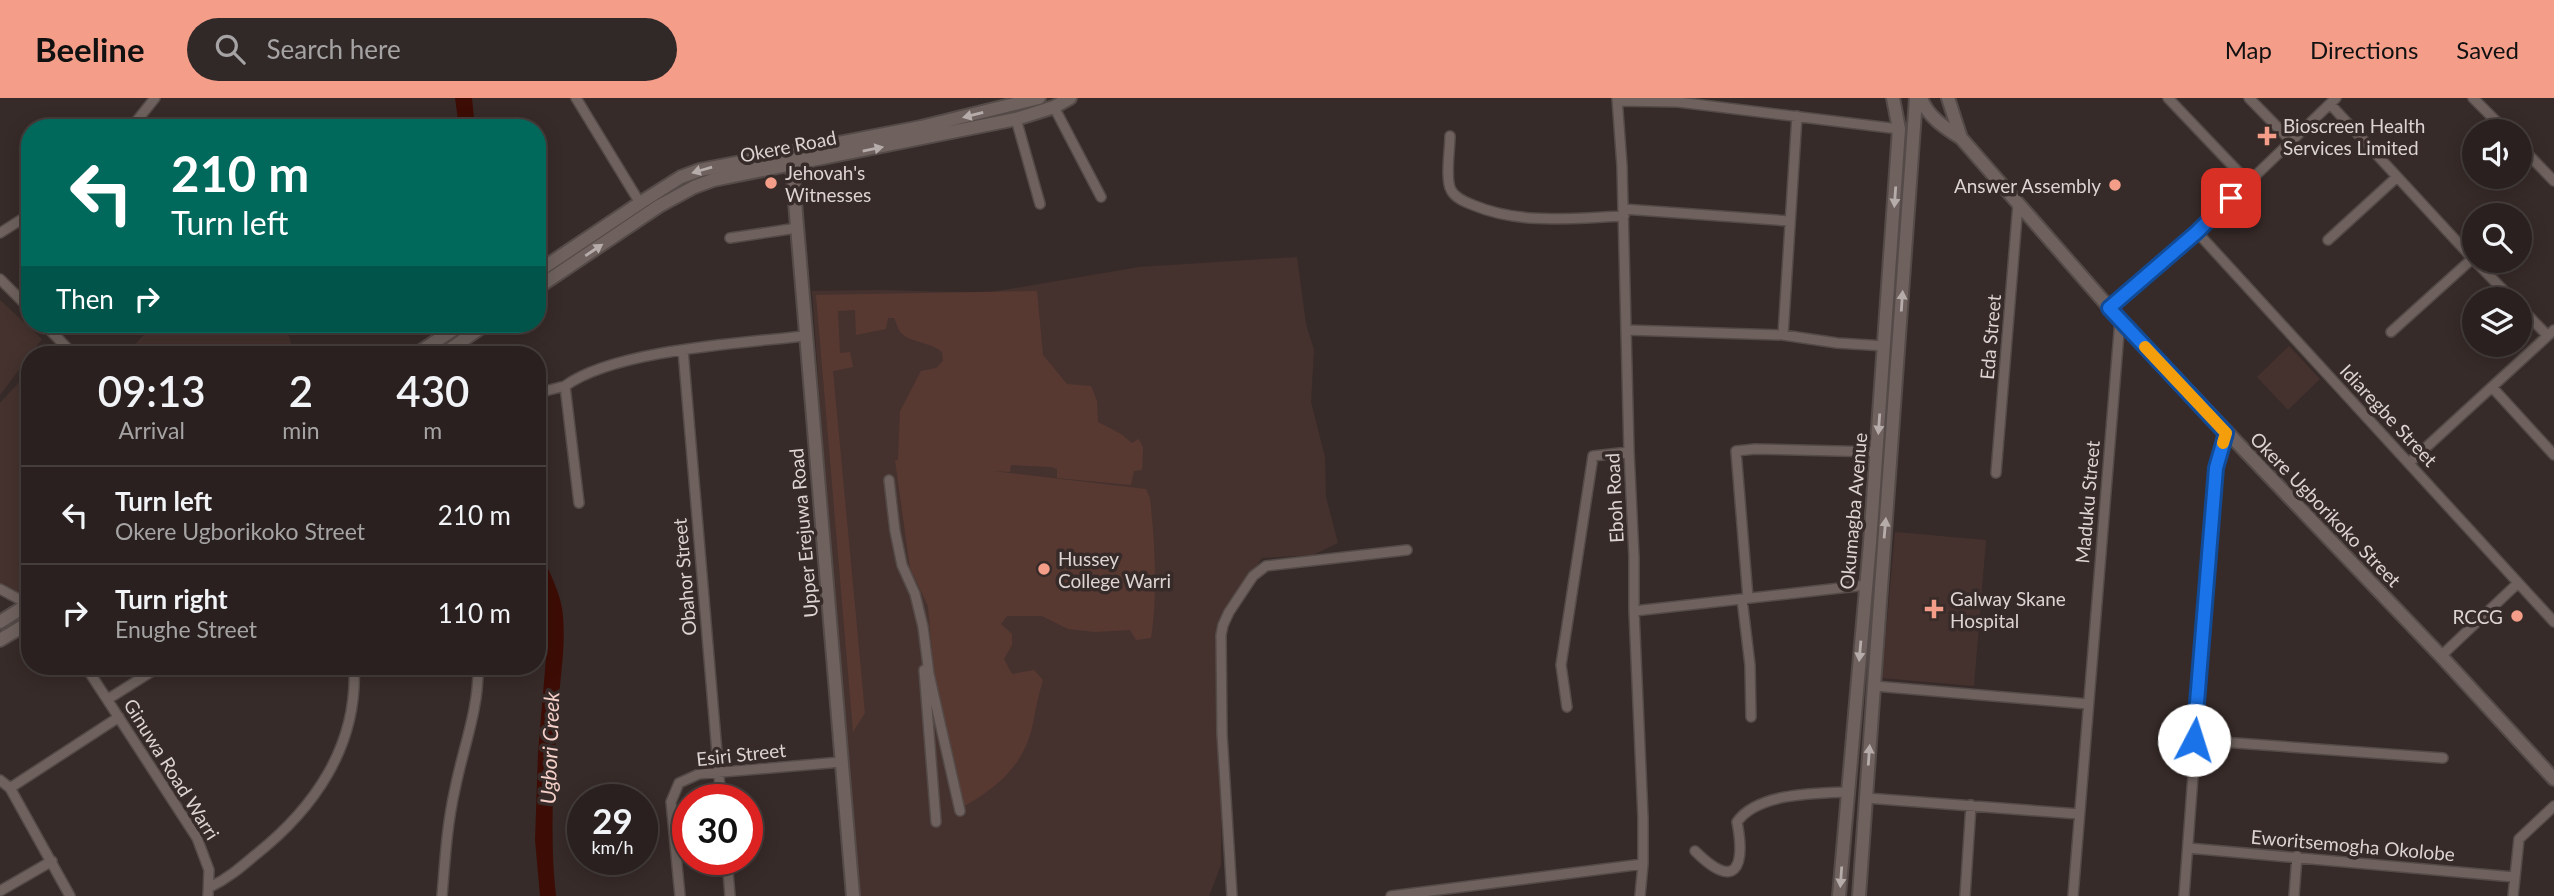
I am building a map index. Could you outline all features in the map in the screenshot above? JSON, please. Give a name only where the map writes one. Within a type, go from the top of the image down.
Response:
[{"type":"main road","name":"Okere Road","points":[[546,266],[681,177],[720,165],[921,127],[1022,100],[1039,98]]},
{"type":"main road","name":"Okere Road","points":[[546,282],[659,206],[694,187],[733,176],[1016,119],[1054,107],[1070,98]]},
{"type":"main road","name":"Okumagba Avenue","points":[[1839,896],[1885,346],[1899,129],[1893,98]]},
{"type":"main road","name":"Okumagba Avenue","points":[[1859,896],[1919,98]]},
{"type":"main road","points":[[1919,98],[1924,108],[1945,128],[1961,138]]},
{"type":"main road","points":[[1948,98],[1961,138]]},
{"type":"main road","name":"Okere Ugborikoko Street","points":[[1961,138],[2120,320],[2441,656],[2554,779]]},
{"type":"main road","name":"Upper Erejuwa Road","points":[[792,166],[853,896]]},
{"type":"main road","points":[[428,346],[447,333]]},
{"type":"main road","points":[[456,346],[474,333]]},
{"type":"main road","points":[[0,622],[21,609]]},
{"type":"main road","points":[[0,640],[21,627]]},
{"type":"street","points":[[139,119],[155,98]]},
{"type":"street","points":[[576,98],[639,203]]},
{"type":"street","points":[[2168,98],[2248,182]]},
{"type":"street","points":[[2249,98],[2291,141]]},
{"type":"street","points":[[2473,98],[2494,119]]},
{"type":"street","points":[[1617,100],[1678,102],[1899,129]]},
{"type":"street","name":"Eboh Road","points":[[1617,100],[1623,213],[1634,557],[1633,611],[1643,864],[1640,896]]},
{"type":"street","points":[[2109,308],[2197,232],[2333,101],[2397,177],[2462,247]]},
{"type":"street","points":[[1054,107],[1101,197]]},
{"type":"street","points":[[1783,335],[1797,116]]},
{"type":"street","points":[[1016,119],[1040,204]]},
{"type":"street","points":[[1450,136],[1449,183],[1452,192],[1461,200],[1489,212],[1534,220],[1623,213],[1789,221]]},
{"type":"street","points":[[2532,158],[2554,181]]},
{"type":"street","points":[[2328,240],[2397,177]]},
{"type":"street","name":"Eda Street","points":[[1996,473],[2018,204]]},
{"type":"street","points":[[0,233],[21,220]]},
{"type":"street","points":[[730,238],[797,228]]},
{"type":"street","name":"Idiaregbe Street","points":[[2197,232],[2554,622]]},
{"type":"street","points":[[2391,332],[2462,270]]},
{"type":"street","points":[[2487,273],[2500,287]]},
{"type":"street","points":[[0,279],[21,300]]},
{"type":"street","points":[[2409,463],[2551,333],[2532,317]]},
{"type":"street","name":"Maduku Street","points":[[2073,896],[2120,320]]},
{"type":"street","points":[[1626,330],[1783,335],[1837,343],[1885,346]]},
{"type":"street","points":[[53,333],[65,346]]},
{"type":"street","points":[[546,391],[565,386],[576,377],[610,365],[683,350],[805,335]]},
{"type":"street","name":"Obahor Street","points":[[683,350],[719,784]]},
{"type":"street","points":[[565,386],[579,503]]},
{"type":"street","points":[[2492,387],[2554,455]]},
{"type":"street","points":[[2184,896],[2216,468],[2226,433]]},
{"type":"street","points":[[1751,717],[1736,451],[1755,449],[1877,452]]},
{"type":"street","points":[[1567,707],[1561,665],[1593,456],[1629,452]]},
{"type":"street","points":[[889,480],[902,565],[919,610],[929,674],[960,811]]},
{"type":"street","points":[[1232,896],[1222,734],[1220,649],[1223,625],[1253,576],[1265,566],[1407,550]]},
{"type":"street","points":[[2441,656],[2518,583]]},
{"type":"street","points":[[1633,611],[1867,585]]},
{"type":"street","points":[[0,589],[21,600]]},
{"type":"street","points":[[919,610],[936,822]]},
{"type":"street","name":"Ginuwa Road Warri","points":[[92,675],[197,838],[209,870],[209,892]]},
{"type":"street","points":[[108,699],[146,675]]},
{"type":"street","points":[[209,892],[280,835],[314,797],[341,751],[353,705],[354,675]]},
{"type":"street","points":[[442,896],[446,835],[455,785],[472,723],[477,675]]},
{"type":"street","points":[[1874,686],[2088,704]]},
{"type":"street","points":[[10,788],[119,718]]},
{"type":"street","points":[[2194,740],[2443,758]]},
{"type":"street","name":"Esiri Street","points":[[680,896],[671,802],[679,783],[687,778],[718,772],[841,762]]},
{"type":"street","points":[[0,780],[10,788],[70,896]]},
{"type":"street","points":[[1695,851],[1710,866],[1720,872],[1729,873],[1735,869],[1740,858],[1737,822],[1750,808],[1788,796],[1847,792]]},
{"type":"street","points":[[1866,798],[2079,814]]},
{"type":"street","points":[[1965,896],[1971,805]]},
{"type":"street","points":[[2513,896],[2519,839],[2554,806]]},
{"type":"street","name":"Eworitsemogha Okolobe","points":[[2188,848],[2514,877]]},
{"type":"street","points":[[2294,896],[2297,856]]},
{"type":"street","points":[[0,891],[52,861]]},
{"type":"street","points":[[1391,896],[1440,893],[1643,864]]},
{"type":"street","points":[[728,875],[730,896]]},
{"type":"shaded area","name":"Hussey College Warri","points":[[1297,257],[1306,324],[1314,350],[1311,402],[1325,457],[1326,497],[1338,543],[1313,555],[1262,558],[1248,579],[1222,635],[1221,865],[1209,896],[855,896],[812,291],[986,293],[1139,267]]},
{"type":"shaded area","points":[[1037,291],[1043,355],[1067,384],[1091,386],[1097,401],[1098,422],[1132,443],[1139,439],[1143,448],[1142,470],[1134,471],[1131,485],[1057,478],[1057,469],[1051,467],[1011,465],[1010,472],[992,471],[1146,489],[1150,498],[1155,568],[1151,638],[1136,640],[1130,630],[1095,632],[1068,629],[1042,616],[1007,616],[1001,624],[1012,634],[1012,645],[1004,659],[1012,674],[1034,670],[1043,680],[1032,728],[1021,755],[1006,776],[961,808],[934,676],[928,606],[910,568],[895,460],[898,460],[900,411],[921,371],[936,368],[943,361],[942,352],[903,334],[894,318],[888,318],[886,329],[856,335],[855,310],[838,311],[840,353],[850,352],[853,367],[833,371],[865,713],[853,732],[816,295]]},
{"type":"shaded area","points":[[0,300],[21,320],[21,333],[36,333],[42,339],[37,346],[21,346],[21,367],[0,395]]},
{"type":"shaded area","points":[[146,333],[288,333],[292,346],[133,346]]},
{"type":"shaded area","points":[[2289,346],[2320,379],[2288,410],[2257,377]]},
{"type":"shaded area","points":[[21,380],[21,597],[0,585],[0,403]]},
{"type":"shaded area","name":"Galway Skane Hospital","points":[[1895,532],[1986,540],[1974,686],[1882,678]]},
{"type":"water","points":[[455,98],[472,98],[474,119],[458,119]]},
{"type":"water","name":"Ugbori Creek","points":[[546,564],[562,608],[563,646],[553,803],[556,896],[540,896],[535,840],[538,753],[548,634]]},
{"type":"slow traffic","points":[[2145,347],[2226,433],[2223,443]]},
{"type":"place","name":"Bioscreen Health Services Limited","points":[[2267,136]]},
{"type":"place","name":"Jehovah's Witnesses","points":[[771,183]]},
{"type":"place","name":"Answer Assembly","points":[[2115,185]]},
{"type":"place","name":"Hussey College Warri","points":[[1044,569]]},
{"type":"place","name":"Galway Skane Hospital","points":[[1934,609]]},
{"type":"place","name":"RCCG","points":[[2517,616]]},
{"type":"route","points":[[2194,740],[2216,468],[2226,433],[2109,308],[2197,232],[2231,198]]}]
